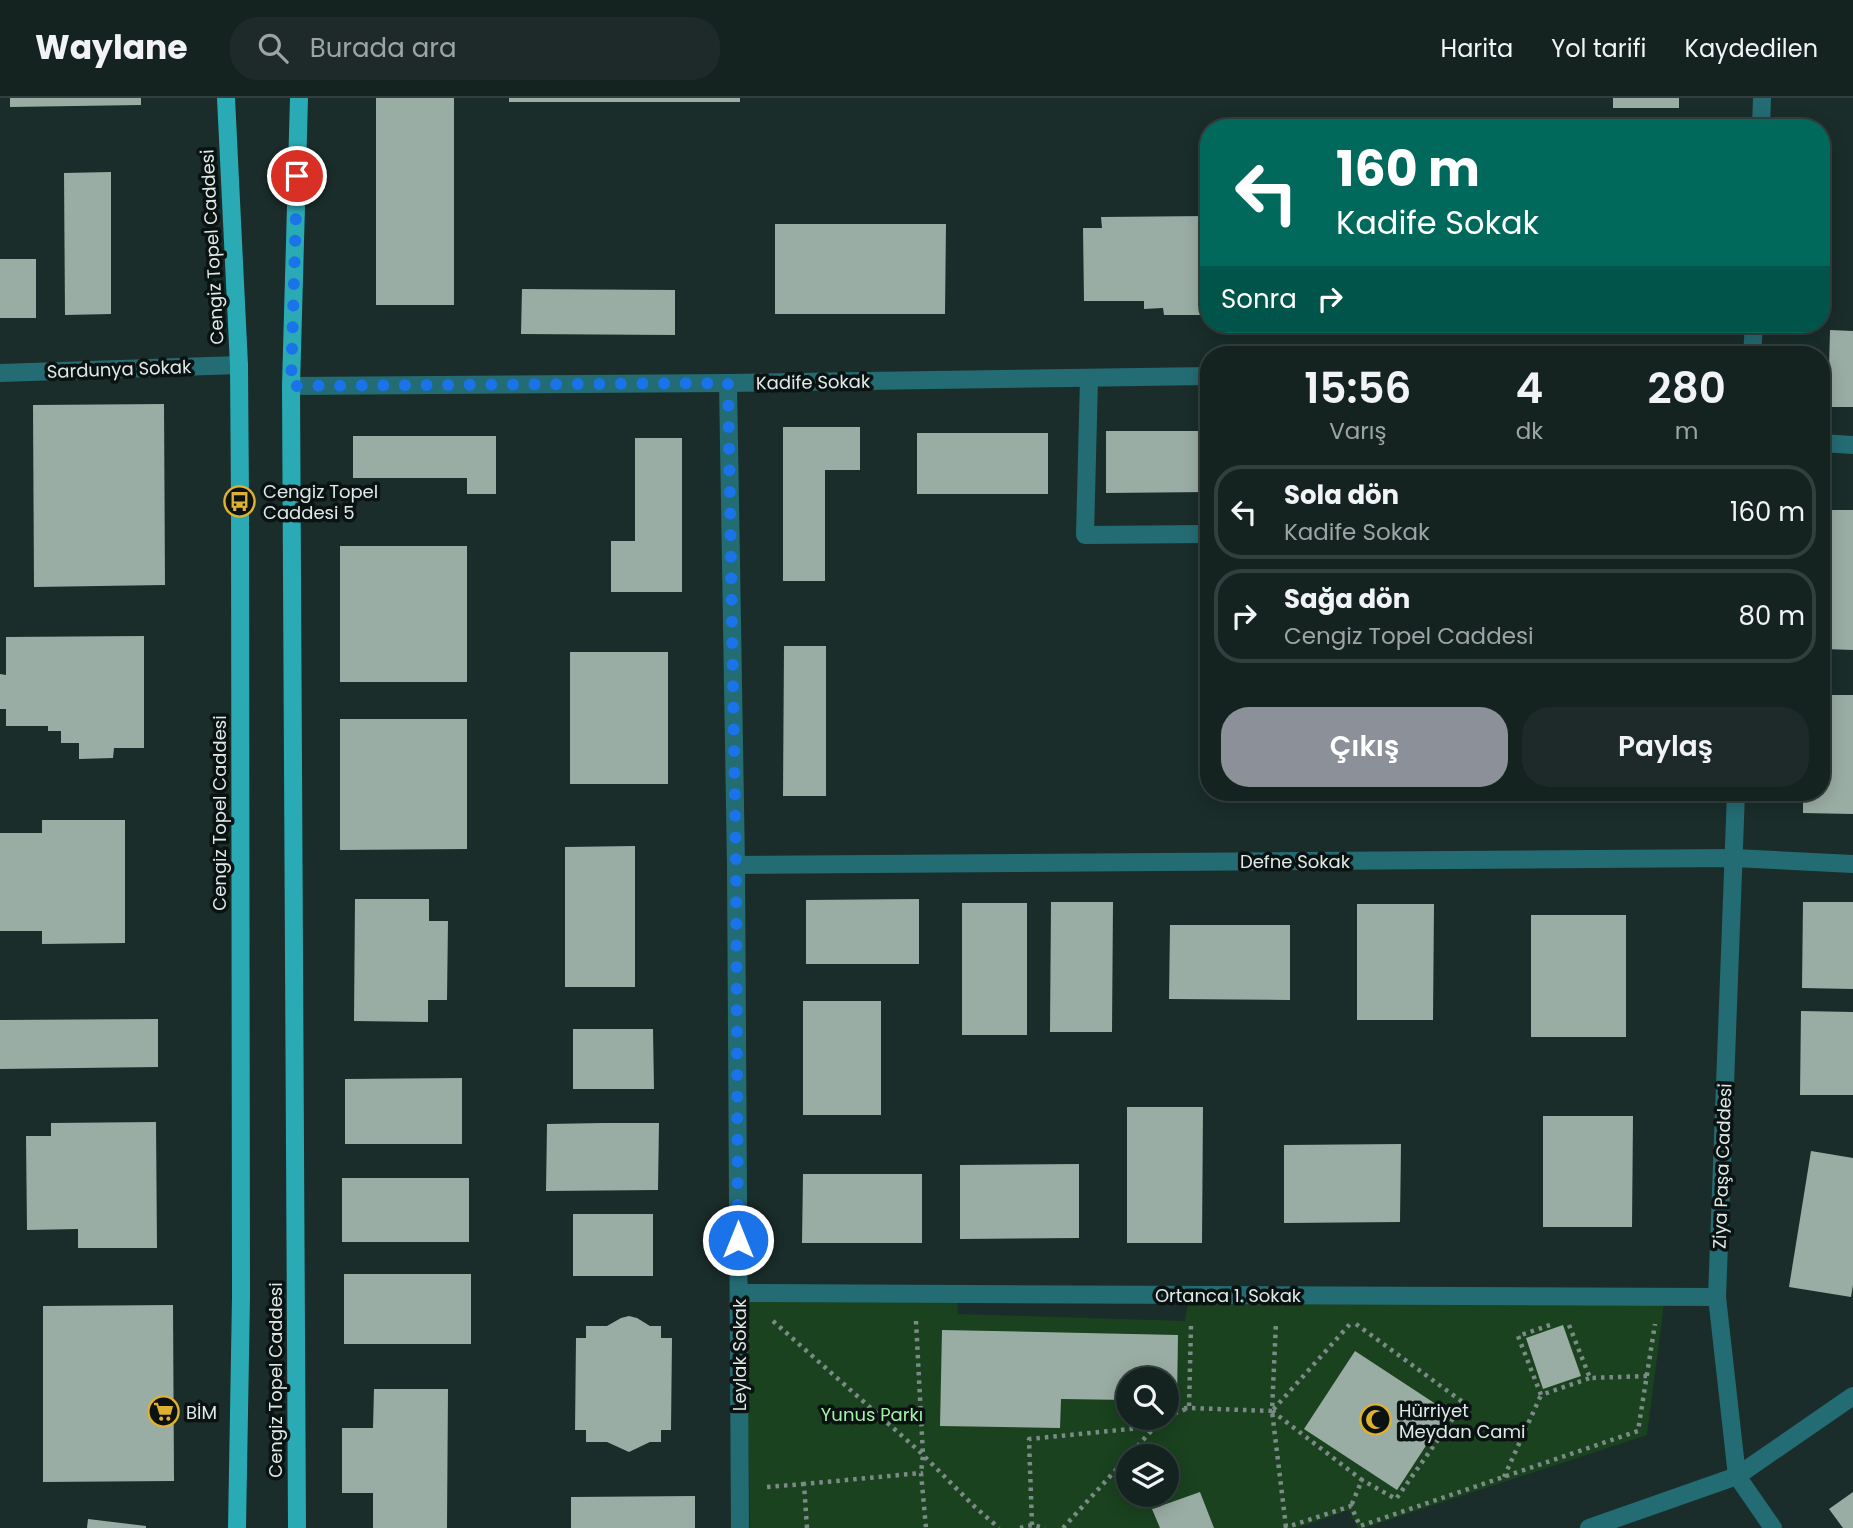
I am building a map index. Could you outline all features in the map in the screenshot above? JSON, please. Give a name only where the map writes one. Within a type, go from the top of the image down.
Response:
[{"type":"main road","name":"Cengiz Topel Caddesi","points":[[226,98],[239,365],[240,1297],[237,1528]]},
{"type":"main road","name":"Cengiz Topel Caddesi","points":[[297,1528],[291,386],[299,98]]},
{"type":"street","points":[[1761,119],[1762,98]]},
{"type":"street","name":"Sardunya Sokak","points":[[0,373],[239,365]]},
{"type":"street","name":"Kadife Sokak","points":[[291,386],[1200,376]]},
{"type":"street","points":[[1088,379],[1085,535],[1200,534]]},
{"type":"street","name":"Leylak Sokak","points":[[728,383],[736,865],[740,1528]]},
{"type":"street","points":[[1830,444],[1853,445]]},
{"type":"street","name":"Ziya Paşa Caddesi","points":[[1736,801],[1717,1297],[1737,1476],[1773,1528]]},
{"type":"street","name":"Defne Sokak","points":[[736,865],[1734,858],[1853,864]]},
{"type":"street","name":"Ortanca 1. Sokak","points":[[739,1293],[1717,1297]]},
{"type":"street","points":[[1590,1528],[1737,1476],[1853,1396]]},
{"type":"path","points":[[1362,1480],[1351,1506],[1360,1526],[1638,1431],[1657,1312]]},
{"type":"path","points":[[1189,1408],[1192,1313]]},
{"type":"path","points":[[766,1315],[923,1455],[999,1528]]},
{"type":"path","points":[[1272,1410],[1358,1315]]},
{"type":"path","points":[[916,1319],[923,1455],[921,1473],[926,1528]]},
{"type":"path","points":[[1567,1319],[1590,1378]]},
{"type":"path","points":[[1276,1321],[1272,1410],[1285,1527],[1351,1506]]},
{"type":"path","points":[[1179,1408],[1272,1410],[1362,1480],[1396,1499],[1464,1403],[1352,1321]]},
{"type":"path","points":[[1504,1477],[1541,1395],[1518,1336],[1555,1323]]},
{"type":"path","points":[[1541,1395],[1590,1378],[1647,1376]]},
{"type":"path","points":[[1179,1412],[1189,1408]]},
{"type":"path","points":[[1032,1525],[1029,1438],[1118,1430]]},
{"type":"path","points":[[1063,1528],[1153,1430]]},
{"type":"path","points":[[758,1488],[921,1473]]},
{"type":"path","points":[[804,1484],[807,1528]]},
{"type":"path","points":[[1020,1528],[1032,1525],[1045,1528]]},
{"type":"green space","name":"Yunus Parkı","points":[[957,1297],[958,1314],[1185,1321],[1189,1298],[1664,1304],[1647,1435],[1364,1528],[1358,1528],[1349,1510],[1297,1528],[750,1528],[746,1300]]},
{"type":"building","points":[[10,98],[141,98],[141,105],[10,107]]},
{"type":"building","points":[[376,98],[454,98],[454,305],[376,305]]},
{"type":"building","points":[[509,98],[740,98],[740,102],[509,102]]},
{"type":"building","points":[[1613,98],[1679,98],[1679,108],[1613,108]]},
{"type":"building","points":[[111,172],[111,314],[65,315],[64,173]]},
{"type":"building","points":[[1200,216],[1200,315],[1164,315],[1163,308],[1144,309],[1144,301],[1084,301],[1083,228],[1102,228],[1101,217]]},
{"type":"building","points":[[775,224],[946,224],[945,314],[775,314]]},
{"type":"building","points":[[0,259],[36,259],[36,318],[0,318]]},
{"type":"building","points":[[522,289],[675,290],[675,335],[521,334]]},
{"type":"building","points":[[1830,330],[1853,331],[1853,407],[1830,407]]},
{"type":"building","points":[[164,404],[165,585],[34,587],[33,405]]},
{"type":"building","points":[[783,427],[860,427],[860,470],[825,470],[825,581],[783,581]]},
{"type":"building","points":[[1106,431],[1200,431],[1200,492],[1106,493]]},
{"type":"building","points":[[917,433],[1048,433],[1048,494],[917,494]]},
{"type":"building","points":[[353,436],[496,436],[496,494],[467,494],[467,478],[353,478]]},
{"type":"building","points":[[635,438],[682,438],[682,592],[611,592],[611,541],[635,541]]},
{"type":"building","points":[[1830,510],[1853,510],[1853,650],[1830,649]]},
{"type":"building","points":[[340,546],[467,546],[467,682],[340,682]]},
{"type":"building","points":[[144,636],[144,748],[114,748],[113,758],[79,759],[79,743],[61,743],[61,731],[48,731],[48,726],[6,726],[6,709],[0,709],[0,674],[6,675],[6,637]]},
{"type":"building","points":[[784,646],[826,646],[826,796],[783,796]]},
{"type":"building","points":[[570,652],[668,652],[668,784],[570,784]]},
{"type":"building","points":[[1830,695],[1853,695],[1853,814],[1803,813],[1803,801],[1830,801]]},
{"type":"building","points":[[340,719],[467,719],[467,849],[340,850]]},
{"type":"building","points":[[42,820],[125,820],[125,943],[42,944],[42,931],[0,931],[0,833],[42,833]]},
{"type":"building","points":[[635,846],[635,987],[565,987],[565,847]]},
{"type":"building","points":[[355,899],[429,899],[429,921],[448,921],[447,1000],[428,1000],[428,1022],[354,1021]]},
{"type":"building","points":[[919,899],[919,964],[806,964],[806,900]]},
{"type":"building","points":[[1051,902],[1113,902],[1112,1032],[1050,1032]]},
{"type":"building","points":[[1803,902],[1853,902],[1853,989],[1802,988]]},
{"type":"building","points":[[962,903],[1027,903],[1027,1035],[962,1035]]},
{"type":"building","points":[[1357,904],[1434,904],[1433,1020],[1357,1020]]},
{"type":"building","points":[[1531,915],[1626,915],[1626,1037],[1531,1037]]},
{"type":"building","points":[[1170,925],[1290,925],[1290,1000],[1169,999]]},
{"type":"building","points":[[803,1001],[881,1001],[881,1115],[803,1115]]},
{"type":"building","points":[[1801,1011],[1853,1012],[1853,1095],[1800,1095]]},
{"type":"building","points":[[158,1019],[158,1067],[0,1069],[0,1020]]},
{"type":"building","points":[[573,1029],[653,1029],[654,1089],[573,1089]]},
{"type":"building","points":[[462,1078],[462,1144],[345,1144],[345,1079]]},
{"type":"building","points":[[1127,1107],[1203,1107],[1202,1243],[1127,1243]]},
{"type":"building","points":[[1543,1116],[1633,1116],[1632,1227],[1543,1227]]},
{"type":"building","points":[[156,1122],[157,1248],[78,1248],[78,1229],[27,1230],[26,1136],[51,1136],[51,1123]]},
{"type":"building","points":[[659,1123],[658,1190],[546,1191],[547,1124]]},
{"type":"building","points":[[1401,1144],[1400,1222],[1284,1223],[1284,1145]]},
{"type":"building","points":[[1811,1151],[1853,1158],[1851,1297],[1789,1287]]},
{"type":"building","points":[[1079,1164],[1079,1238],[960,1239],[960,1165]]},
{"type":"building","points":[[803,1174],[922,1174],[922,1243],[802,1243]]},
{"type":"building","points":[[342,1178],[469,1178],[469,1242],[342,1242]]},
{"type":"building","points":[[573,1214],[653,1214],[653,1276],[573,1276]]},
{"type":"building","points":[[344,1274],[471,1274],[471,1344],[344,1344]]},
{"type":"building","points":[[173,1305],[174,1481],[43,1482],[43,1306]]},
{"type":"building","points":[[629,1316],[650,1326],[661,1326],[661,1338],[672,1338],[671,1430],[661,1430],[661,1442],[650,1442],[629,1452],[607,1442],[586,1442],[586,1430],[575,1430],[576,1338],[586,1338],[586,1326],[607,1326]]},
{"type":"building","points":[[1563,1325],[1581,1376],[1543,1389],[1526,1338]]},
{"type":"building","points":[[942,1330],[1178,1335],[1178,1367],[1116,1367],[1116,1400],[1061,1399],[1060,1428],[940,1426]]},
{"type":"building","name":"Hürriyet Meydan Cami","points":[[1355,1351],[1448,1412],[1397,1490],[1304,1429]]},
{"type":"building","points":[[374,1389],[448,1389],[447,1528],[373,1528],[373,1493],[342,1493],[342,1428],[373,1428]]},
{"type":"building","points":[[1200,1492],[1214,1528],[1160,1528],[1152,1509],[1179,1507],[1179,1499]]},
{"type":"building","points":[[1853,1492],[1853,1528],[1843,1528],[1829,1509]]},
{"type":"building","points":[[695,1496],[695,1528],[571,1528],[571,1497]]},
{"type":"building","points":[[88,1519],[146,1526],[146,1528],[87,1528]]},
{"type":"place","name":"Cengiz Topel Caddesi 5","points":[[240,501]]},
{"type":"place","name":"BİM","points":[[163,1412]]},
{"type":"place","name":"Hürriyet Meydan Cami","points":[[1376,1420]]},
{"type":"route","points":[[297,176],[291,386],[728,383],[736,865],[738,1240]]}]
